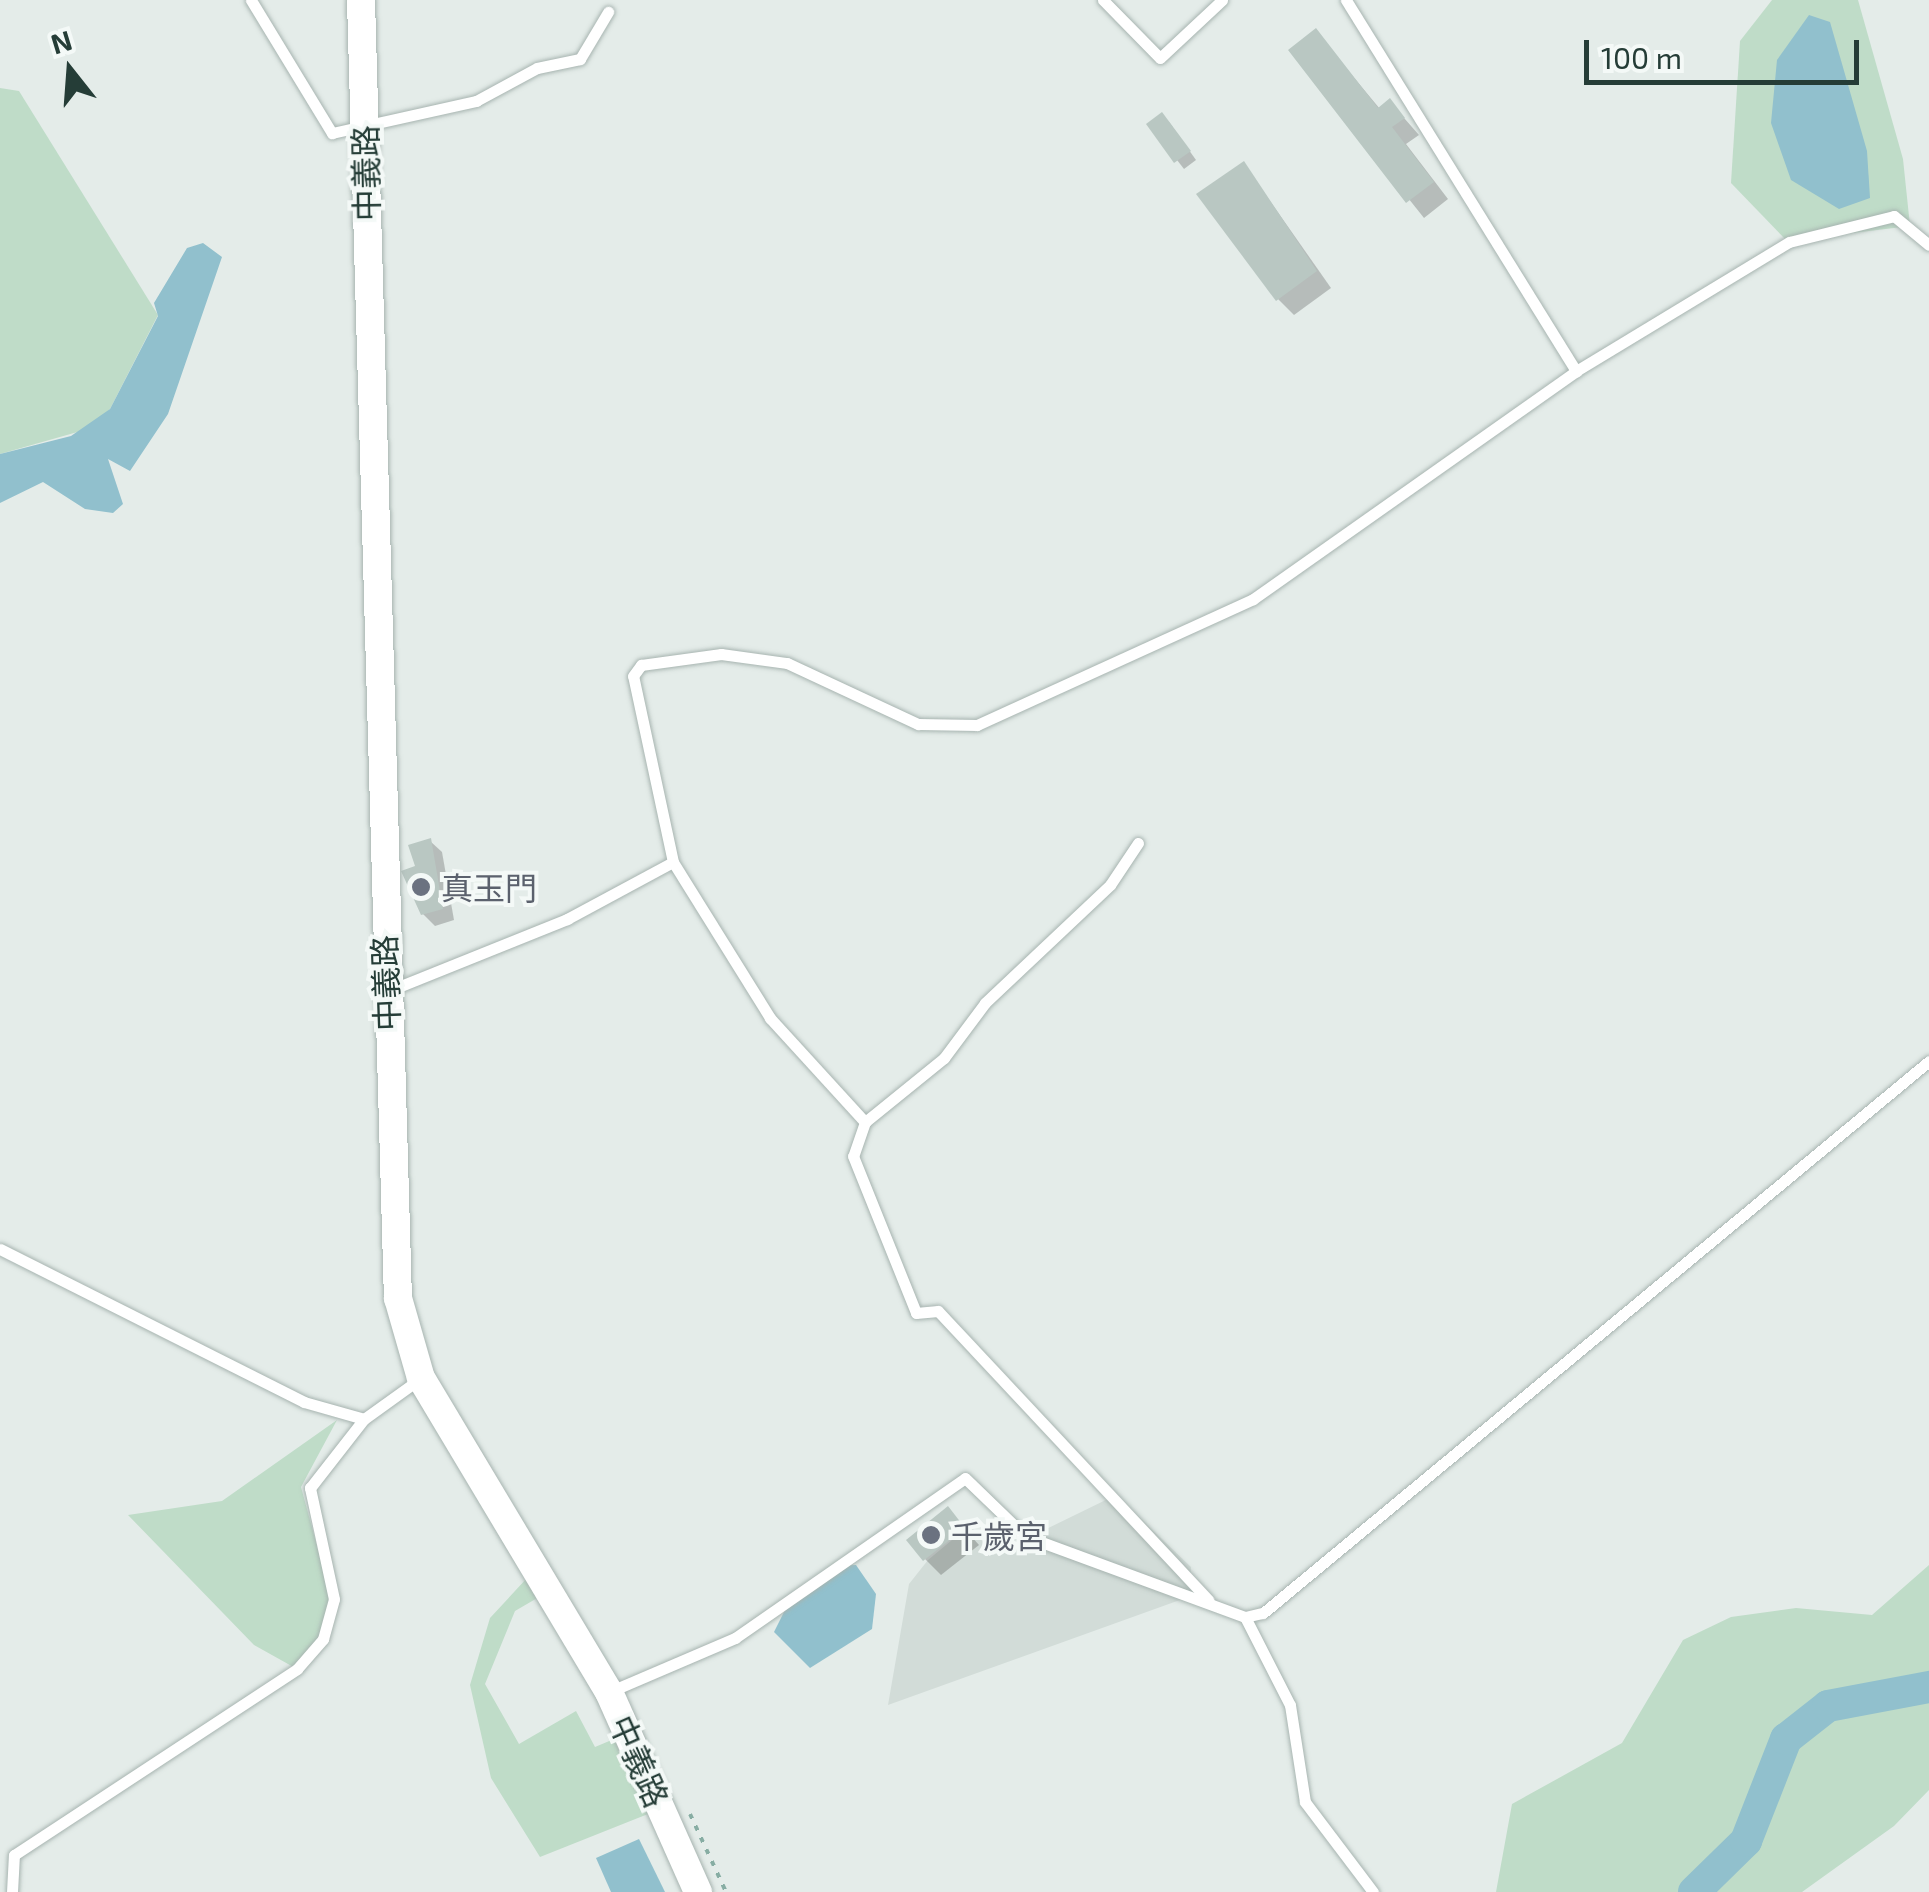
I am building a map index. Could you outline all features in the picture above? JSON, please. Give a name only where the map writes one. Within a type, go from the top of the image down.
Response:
[{"type":"street","name":"中義路","points":[[361,0],[384,986],[396,1285],[421,1378],[609,1692],[698,1892]]},
{"type":"lane","points":[[251,0],[317,122],[332,133],[364,130],[476,101],[537,68],[580,60],[608,12]]},
{"type":"lane","points":[[1103,0],[1160,58],[1222,0]]},
{"type":"lane","points":[[1346,0],[1576,371]]},
{"type":"lane","points":[[865,1122],[770,1018],[673,862],[633,676],[641,666],[721,654],[787,663],[918,724],[976,726],[1253,599],[1576,371],[1788,242],[1894,216],[1929,245]]},
{"type":"lane","points":[[1138,843],[944,1058],[865,1122],[853,1156],[916,1314],[938,1311],[1209,1601]]},
{"type":"lane","points":[[384,986],[422,984],[673,862]]},
{"type":"lane","points":[[1246,1618],[1262,1613],[1929,1061]]},
{"type":"lane","points":[[0,1249],[304,1402],[364,1419]]},
{"type":"lane","points":[[12,1892],[14,1855],[297,1669],[323,1639],[334,1599],[310,1488],[364,1419],[421,1378]]},
{"type":"lane","points":[[609,1692],[734,1638],[965,1478],[1025,1536],[1209,1601],[1246,1618],[1290,1705],[1305,1802],[1373,1892]]},
{"type":"shaded area","points":[[1116,1495],[1191,1567],[1191,1596],[888,1705],[909,1584],[928,1560],[970,1525],[993,1555]]},
{"type":"green space","points":[[1772,0],[1858,0],[1903,159],[1910,226],[1787,241],[1731,183],[1740,41]]},
{"type":"green space","points":[[0,88],[19,91],[158,315],[110,409],[88,429],[0,454]]},
{"type":"green space","points":[[337,1420],[301,1487],[336,1616],[297,1669],[254,1645],[128,1515],[222,1501]]},
{"type":"green space","points":[[1929,1565],[1929,1790],[1894,1826],[1802,1892],[1496,1892],[1512,1804],[1622,1743],[1683,1640],[1731,1617],[1796,1608],[1872,1615]]},
{"type":"green space","points":[[527,1578],[539,1597],[515,1611],[485,1684],[519,1744],[576,1711],[595,1747],[614,1739],[648,1814],[540,1857],[491,1778],[470,1685],[490,1618]]},
{"type":"water","points":[[1809,15],[1830,22],[1867,151],[1870,198],[1839,209],[1791,180],[1771,123],[1777,60]]},
{"type":"water","points":[[203,243],[222,257],[168,414],[130,471],[108,459],[123,504],[113,513],[85,509],[43,482],[0,503],[0,454],[71,436],[110,409],[158,316],[154,303],[187,248]]},
{"type":"water","points":[[856,1565],[876,1594],[872,1629],[810,1668],[774,1632],[791,1598],[830,1566]]},
{"type":"water","points":[[639,1839],[665,1892],[611,1892],[596,1858]]},
{"type":"building","points":[[1316,28],[1378,108],[1390,98],[1405,118],[1392,127],[1434,182],[1406,203],[1288,50]]},
{"type":"building","points":[[1162,112],[1191,151],[1174,163],[1146,124]]},
{"type":"building","points":[[1244,161],[1317,271],[1276,301],[1196,194]]},
{"type":"building","name":"真玉門","points":[[431,838],[443,909],[421,915],[401,871],[415,866],[408,845]]},
{"type":"building","name":"千歲宮","points":[[948,1506],[965,1528],[923,1561],[906,1540]]},
{"type":"waterway","points":[[1694,1892],[1746,1841],[1786,1739],[1828,1706],[1929,1687]]},
{"type":"place","name":"真玉門","points":[[421,887]]},
{"type":"place","name":"千歲宮","points":[[931,1535]]}]
